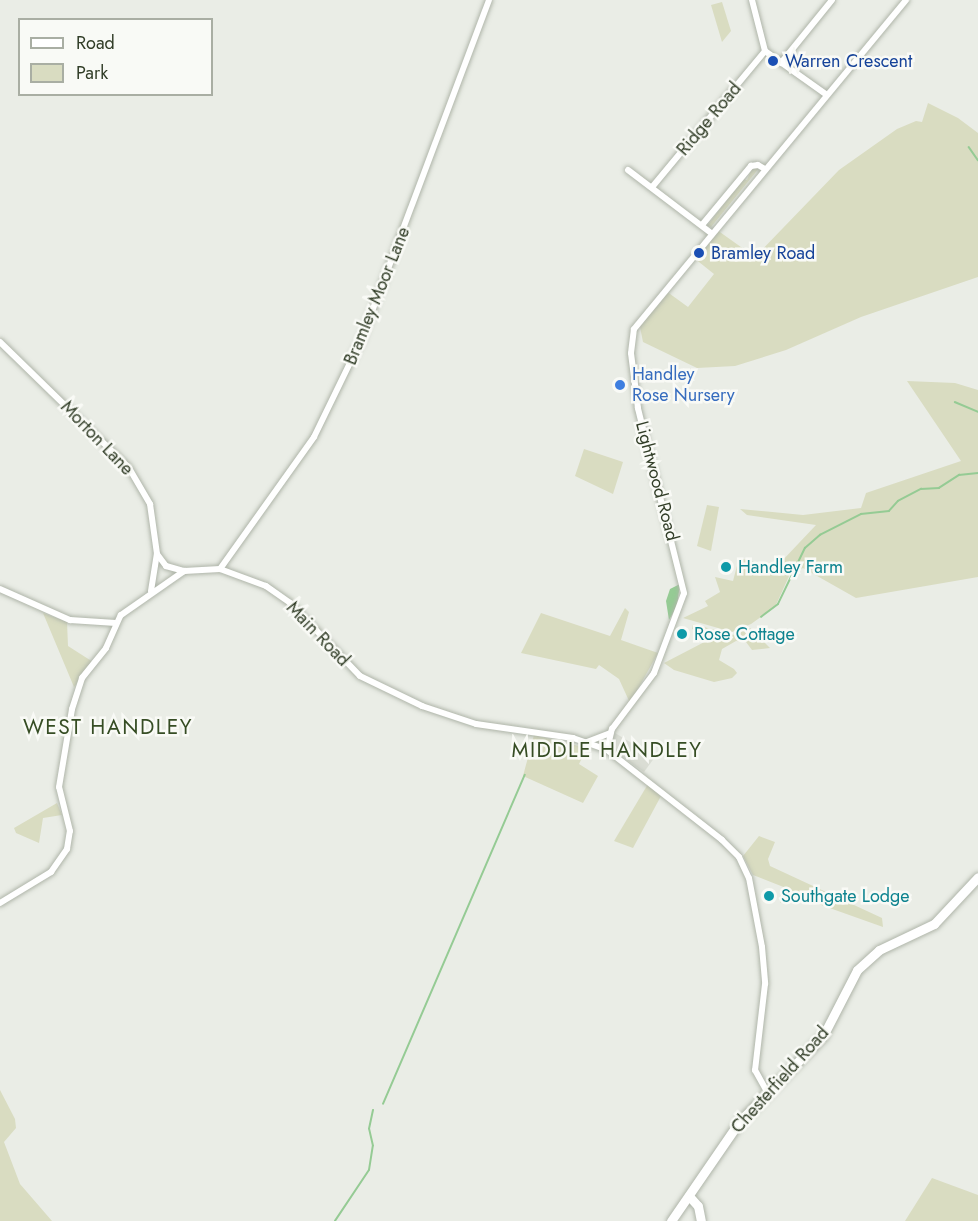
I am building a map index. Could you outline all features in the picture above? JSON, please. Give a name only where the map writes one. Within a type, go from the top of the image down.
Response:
[{"type":"main road","name":"Chesterfield Road","points":[[671,1221],[739,1122],[823,1036],[857,970],[867,959],[934,924],[978,877]]},
{"type":"main road","points":[[689,1196],[698,1206],[701,1221]]},
{"type":"street","name":"Bramley Moor Lane","points":[[220,569],[314,437],[363,338],[489,0]]},
{"type":"street","points":[[752,0],[765,51],[826,95]]},
{"type":"street","points":[[781,63],[832,0]]},
{"type":"street","name":"Lightwood Road","points":[[607,750],[610,733],[654,673],[684,593],[681,569],[645,447],[632,369],[632,340],[639,320],[906,0]]},
{"type":"street","name":"Ridge Road","points":[[653,186],[765,51]]},
{"type":"street","points":[[702,225],[751,166],[759,165],[765,169]]},
{"type":"street","points":[[628,170],[653,186],[711,233]]},
{"type":"street","name":"Morton Lane","points":[[0,342],[129,468],[150,504],[157,554],[151,591]]},
{"type":"street","points":[[157,554],[166,566],[184,571]]},
{"type":"street","name":"Main Road","points":[[0,903],[51,872],[67,849],[70,831],[59,787],[72,709],[78,687],[106,648],[116,623],[151,591],[184,571],[220,569],[249,578],[280,595],[342,662],[387,691],[476,724],[586,742],[607,750],[722,840],[744,866],[764,969],[755,1070],[767,1092]]},
{"type":"street","points":[[0,590],[70,620],[116,623]]},
{"type":"street","points":[[586,742],[610,733]]},
{"type":"shaded area","points":[[680,584],[677,606],[669,620],[666,601],[670,589]]},
{"type":"shaded area","points":[[615,733],[655,757],[644,772],[611,749],[610,741]]},
{"type":"green space","points":[[722,2],[731,31],[722,42],[711,5]]},
{"type":"green space","points":[[928,103],[958,118],[978,133],[978,277],[861,317],[786,350],[735,366],[697,368],[643,342],[640,327],[666,291],[688,307],[714,274],[694,258],[717,230],[755,257],[839,170],[897,129],[916,121],[922,122]]},
{"type":"green space","points":[[760,167],[711,227],[707,226],[743,179],[747,180],[752,168]]},
{"type":"green space","points":[[907,381],[955,383],[978,390],[978,577],[856,598],[803,568],[790,574],[775,607],[751,624],[732,632],[683,618],[708,606],[705,601],[720,592],[715,577],[733,581],[739,558],[782,569],[781,562],[816,525],[747,515],[740,509],[803,515],[861,508],[866,493],[961,461]]},
{"type":"green space","points":[[584,449],[623,462],[613,494],[575,476]]},
{"type":"green space","points":[[707,505],[719,507],[711,551],[697,546]]},
{"type":"green space","points":[[625,608],[629,612],[621,640],[658,653],[630,703],[619,679],[599,665],[596,669],[521,653],[541,613],[610,636]]},
{"type":"green space","points":[[43,613],[67,622],[68,646],[93,662],[74,687]]},
{"type":"green space","points":[[693,624],[733,635],[750,628],[770,648],[752,650],[746,642],[736,641],[722,649],[719,660],[737,673],[732,678],[714,682],[674,670],[664,663],[714,637],[692,629]]},
{"type":"green space","points":[[534,735],[587,748],[579,764],[598,776],[583,803],[523,776]]},
{"type":"green space","points":[[648,784],[661,796],[633,848],[614,841]]},
{"type":"green space","points":[[57,803],[62,815],[43,818],[39,843],[16,833],[14,828]]},
{"type":"green space","points":[[759,836],[775,842],[768,859],[770,866],[882,918],[883,927],[793,895],[780,903],[786,888],[753,875],[743,856]]},
{"type":"green space","points":[[0,1090],[15,1119],[16,1128],[4,1142],[20,1184],[52,1221],[0,1221]]},
{"type":"green space","points":[[932,1178],[978,1195],[978,1221],[905,1221]]},
{"type":"waterway","points":[[969,147],[978,160]]},
{"type":"waterway","points":[[955,402],[978,412]]},
{"type":"waterway","points":[[761,617],[778,604],[805,548],[820,535],[861,514],[889,511],[898,501],[921,489],[939,488],[959,475],[978,473]]},
{"type":"waterway","points":[[383,1104],[525,775]]},
{"type":"waterway","points":[[335,1221],[369,1170],[373,1146],[369,1129],[373,1110]]},
{"type":"place","name":"Warren Crescent","points":[[773,61]]},
{"type":"place","name":"Bramley Road","points":[[699,253]]},
{"type":"place","name":"Handley Rose Nursery","points":[[620,385]]},
{"type":"place","name":"Handley Farm","points":[[726,567]]},
{"type":"place","name":"Rose Cottage","points":[[682,634]]},
{"type":"place","name":"Southgate Lodge","points":[[769,896]]},
{"type":"district","name":"WEST HANDLEY","points":[[108,727]]},
{"type":"district","name":"MIDDLE HANDLEY","points":[[607,750]]}]
